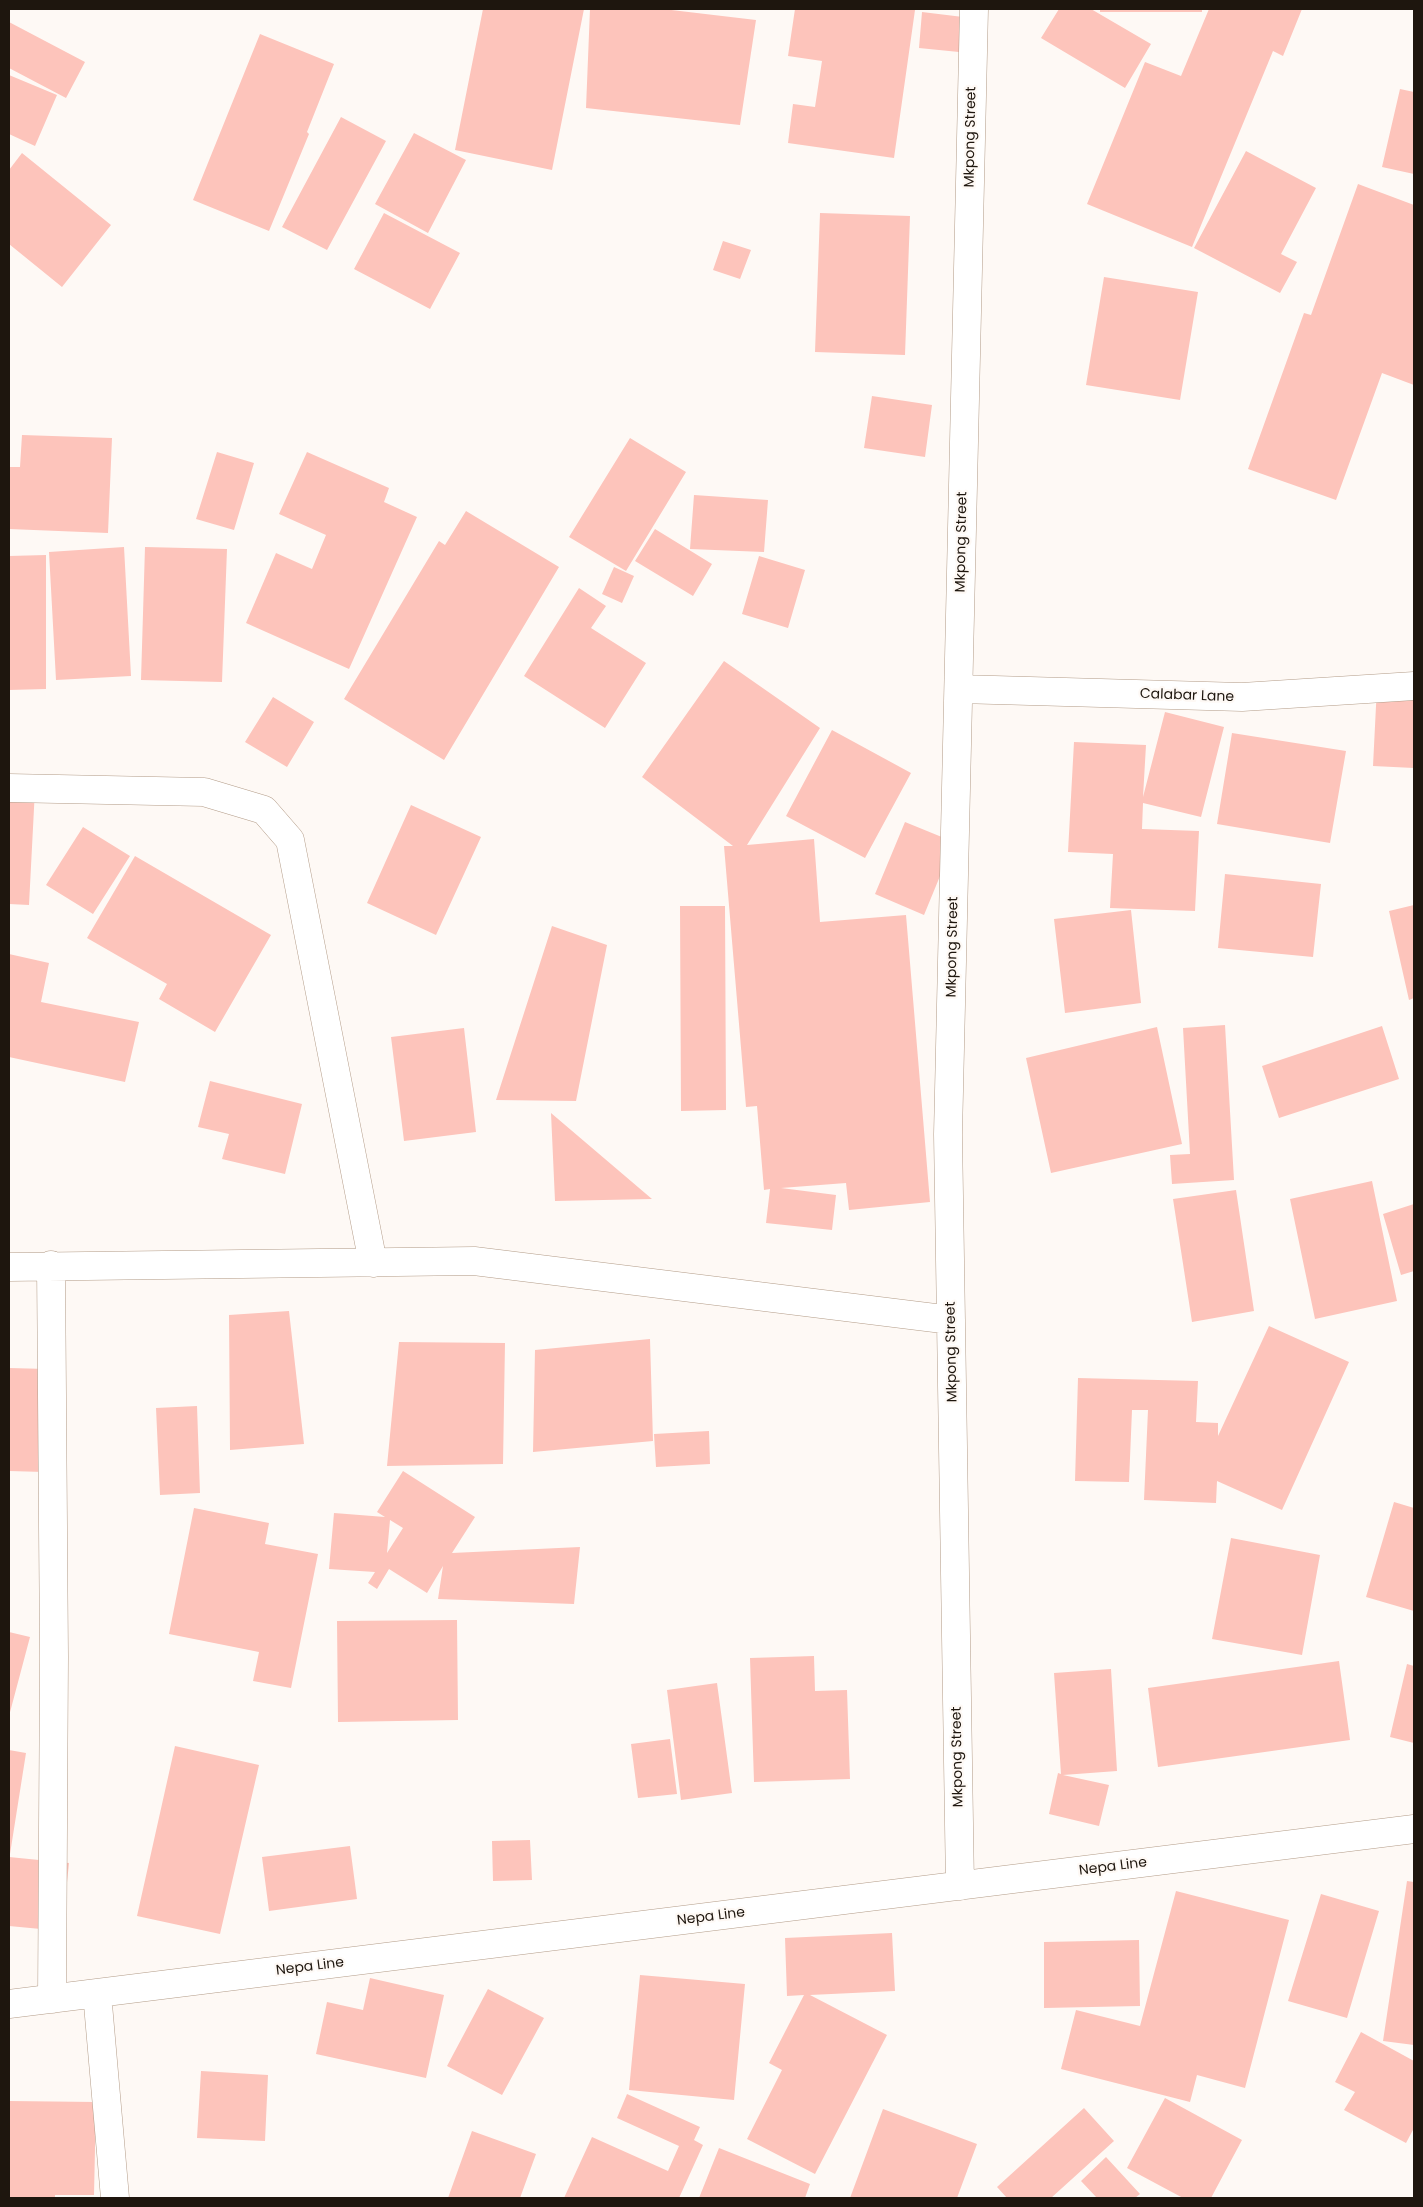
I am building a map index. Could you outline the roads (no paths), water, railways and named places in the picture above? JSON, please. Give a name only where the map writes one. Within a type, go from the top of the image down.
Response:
[{"type":"street","name":"Mkpong Street","points":[[960,1886],[948,1134],[974,9]]},
{"type":"street","name":"Calabar Lane","points":[[959,689],[1242,697],[1414,686]]},
{"type":"street","points":[[9,788],[204,792],[264,810],[290,840],[373,1263]]},
{"type":"street","points":[[9,1267],[51,1265],[474,1262],[951,1320]]},
{"type":"street","points":[[51,1265],[54,1657],[52,1999]]},
{"type":"street","name":"Nepa Line","points":[[9,2004],[1414,1829]]},
{"type":"street","points":[[96,1993],[115,2198]]}]
